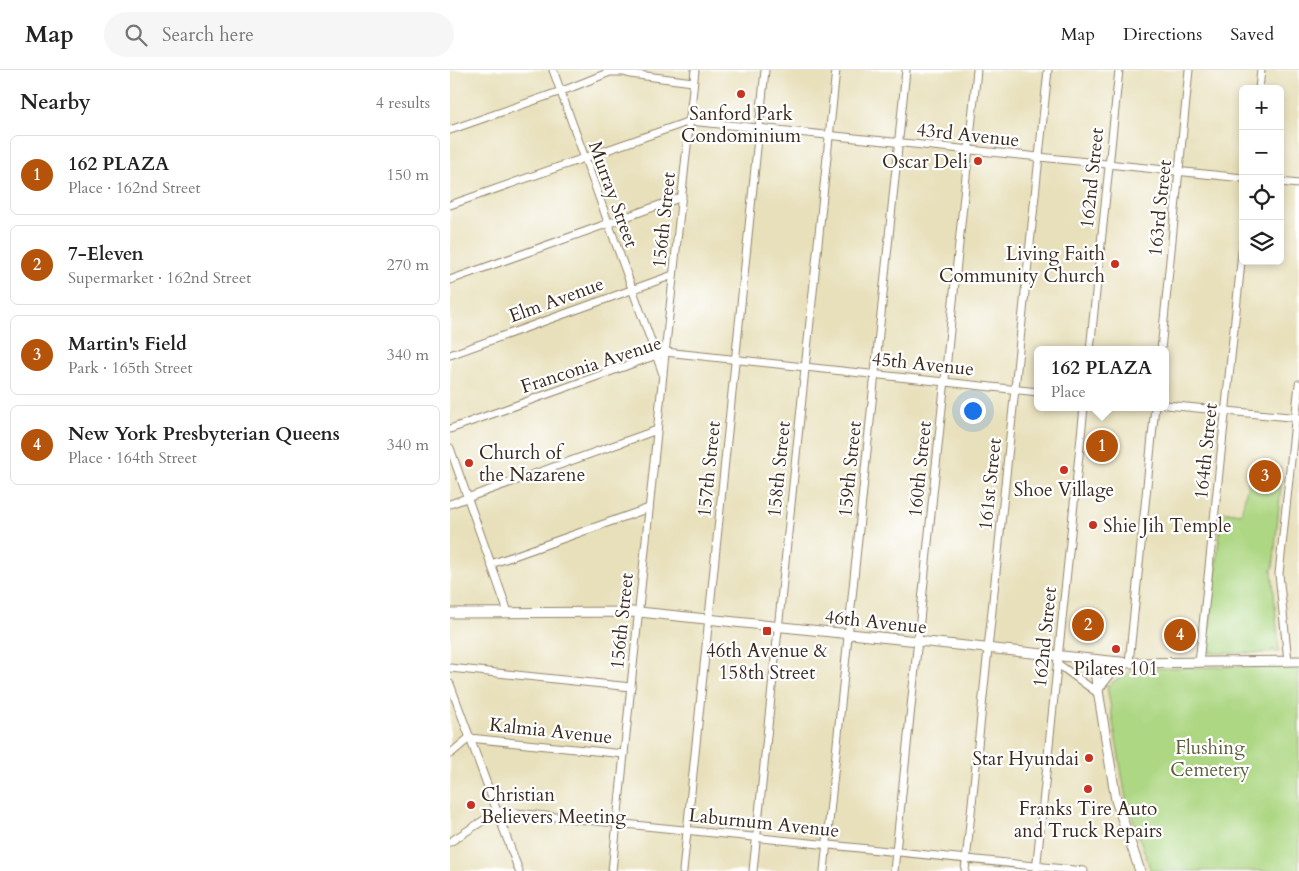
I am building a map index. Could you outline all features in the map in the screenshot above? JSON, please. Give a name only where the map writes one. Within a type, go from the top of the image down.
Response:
[{"type":"street","name":"Murray Street","points":[[553,70],[656,356]]},
{"type":"street","name":"156th Street","points":[[612,871],[695,70]]},
{"type":"street","name":"157th Street","points":[[683,871],[765,70]]},
{"type":"street","name":"158th Street","points":[[753,871],[836,70]]},
{"type":"street","name":"159th Street","points":[[824,871],[906,70]]},
{"type":"street","name":"160th Street","points":[[894,871],[977,70]]},
{"type":"street","name":"161st Street","points":[[965,871],[1048,70]]},
{"type":"street","name":"162nd Street","points":[[1090,346],[1118,70]]},
{"type":"street","name":"163rd Street","points":[[1161,346],[1189,70]]},
{"type":"street","points":[[1259,85],[1261,70]]},
{"type":"street","points":[[450,130],[610,72],[624,71],[630,74],[694,82]]},
{"type":"street","points":[[450,205],[690,121]]},
{"type":"street","name":"43rd Avenue","points":[[690,121],[1239,178]]},
{"type":"street","points":[[1284,182],[1299,184]]},
{"type":"street","points":[[450,280],[682,197]]},
{"type":"street","name":"164th Street","points":[[1199,663],[1241,265]]},
{"type":"street","name":"Elm Avenue","points":[[450,354],[673,275]]},
{"type":"street","name":"Franconia Avenue","points":[[450,429],[665,352],[805,368]]},
{"type":"street","name":"156th Street","points":[[656,356],[663,374]]},
{"type":"street","name":"45th Avenue","points":[[805,368],[1034,391]]},
{"type":"street","points":[[1288,661],[1279,574],[1297,418],[1299,384]]},
{"type":"street","points":[[1169,405],[1297,418]]},
{"type":"street","name":"162nd Street","points":[[1036,868],[1084,411]]},
{"type":"street","points":[[1129,663],[1155,411]]},
{"type":"street","points":[[450,504],[657,430]]},
{"type":"street","points":[[450,448],[508,612]]},
{"type":"street","points":[[491,564],[650,508]]},
{"type":"street","name":"46th Avenue","points":[[450,613],[639,612],[988,649],[1058,660],[1129,663],[1299,661]]},
{"type":"street","points":[[1058,660],[1098,692]]},
{"type":"street","points":[[1093,660],[1116,800],[1140,871]]},
{"type":"street","points":[[1098,692],[1119,662]]},
{"type":"street","points":[[450,668],[631,686]]},
{"type":"street","points":[[450,684],[519,871]]},
{"type":"street","name":"Kalmia Avenue","points":[[450,754],[469,738],[624,754]]},
{"type":"street","points":[[450,842],[498,811]]},
{"type":"street","name":"Laburnum Avenue","points":[[498,811],[826,844],[1036,868],[1084,871]]},
{"type":"green space","points":[[1276,463],[1276,467],[1281,468],[1281,485],[1273,569],[1270,570],[1272,571],[1279,652],[1274,652],[1272,649],[1271,653],[1213,653],[1212,650],[1212,653],[1207,653],[1216,570],[1218,568],[1216,567],[1222,511],[1241,514],[1252,465]]},
{"type":"green space","points":[[1213,569],[1215,570],[1205,653]]},
{"type":"green space","name":"Flushing Cemetery","points":[[1299,665],[1299,871],[1151,871],[1126,799],[1107,686],[1134,669]]},
{"type":"place","name":"Sanford Park Condominium","points":[[741,94]]},
{"type":"place","name":"Oscar Deli","points":[[978,161]]},
{"type":"place","name":"Living Faith Community Church","points":[[1115,264]]},
{"type":"place","name":"162 PLAZA","points":[[1102,446]]},
{"type":"place","name":"Church of the Nazarene","points":[[469,463]]},
{"type":"place","name":"Shoe Village","points":[[1064,470]]},
{"type":"place","name":"Martin's Field","points":[[1265,476]]},
{"type":"place","name":"Shie Jih Temple","points":[[1093,525]]},
{"type":"place","name":"7-Eleven","points":[[1088,625]]},
{"type":"place","name":"46th Avenue & 158th Street","points":[[767,631]]},
{"type":"place","name":"New York Presbyterian Queens","points":[[1180,635]]},
{"type":"place","name":"Pilates 101","points":[[1116,649]]},
{"type":"place","name":"Star Hyundai","points":[[1089,758]]},
{"type":"place","name":"Franks Tire Auto and Truck Repairs","points":[[1088,789]]},
{"type":"place","name":"Christian Believers Meeting","points":[[471,805]]}]
